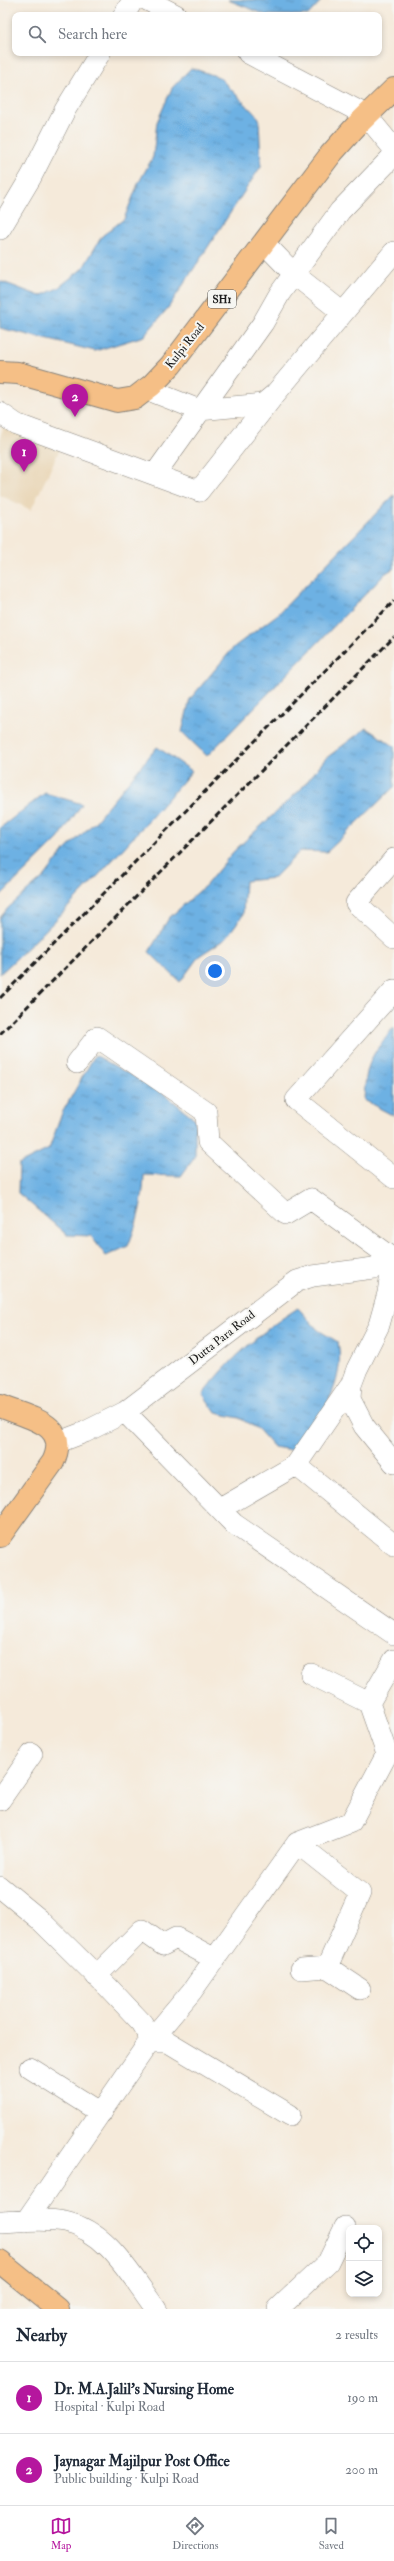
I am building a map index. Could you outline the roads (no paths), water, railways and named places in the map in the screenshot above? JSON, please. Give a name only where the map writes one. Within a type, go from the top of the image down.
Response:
[{"type":"main road","name":"Kulpi Road","points":[[0,372],[18,374],[117,401],[135,398],[171,365],[331,154],[366,115],[394,89]]},
{"type":"main road","points":[[0,1406],[47,1426],[55,1432],[59,1442],[58,1452],[54,1462],[0,1536]]},
{"type":"main road","points":[[0,2262],[58,2309]]},
{"type":"street","points":[[126,12],[133,0]]},
{"type":"street","points":[[147,0],[170,12]]},
{"type":"street","points":[[0,229],[31,177],[65,110],[98,56]]},
{"type":"street","points":[[254,56],[366,115],[394,149]]},
{"type":"street","points":[[155,474],[199,410],[259,330],[280,293],[295,275],[340,211],[394,154]]},
{"type":"street","points":[[264,243],[295,275],[343,313]]},
{"type":"street","points":[[0,413],[16,424],[199,491],[275,394],[394,252]]},
{"type":"street","points":[[146,389],[199,410],[263,404],[275,394]]},
{"type":"street","points":[[394,859],[356,903],[394,938]]},
{"type":"street","points":[[394,990],[296,1100],[394,1178]]},
{"type":"street","points":[[77,1063],[97,1037],[206,1112],[208,1142],[286,1214],[312,1199],[394,1259],[388,1293],[379,1325],[351,1385],[296,1465],[220,1509]]},
{"type":"street","name":"Dutta Para Road","points":[[59,1442],[85,1432],[125,1412],[297,1281],[313,1276],[374,1268],[394,1259]]},
{"type":"street","points":[[351,1385],[350,1399],[356,1415],[394,1463]]},
{"type":"street","points":[[125,1412],[234,1524],[394,1634]]},
{"type":"street","points":[[296,1465],[394,1545]]},
{"type":"street","points":[[369,1703],[394,1660]]},
{"type":"street","points":[[26,2221],[149,2042],[215,1959],[297,1843],[351,1822],[387,1754],[369,1703],[311,1674]]},
{"type":"street","points":[[0,1800],[32,1754]]},
{"type":"street","points":[[297,1843],[360,1893],[327,1967]]},
{"type":"street","points":[[0,1887],[39,1919],[142,2023],[148,2033],[149,2042]]},
{"type":"street","points":[[96,1976],[142,1930],[163,1945],[176,1938],[215,1959]]},
{"type":"street","points":[[301,1968],[327,1967],[360,1989]]},
{"type":"street","points":[[149,2042],[168,2042],[290,2115]]},
{"type":"street","points":[[30,2068],[101,2113]]},
{"type":"street","points":[[0,2222],[64,2222],[82,2227],[97,2236],[112,2250],[156,2309]]},
{"type":"street","points":[[278,2309],[328,2262],[345,2227]]},
{"type":"water","points":[[228,0],[322,0],[311,12],[258,12]]},
{"type":"water","points":[[191,68],[219,77],[259,118],[261,166],[168,308],[144,336],[95,351],[0,328],[0,281],[40,296],[58,288],[83,268],[102,236],[124,219],[138,184],[153,157],[157,122],[172,88]]},
{"type":"water","points":[[394,495],[394,568],[386,573],[207,756],[182,732],[190,699],[234,647],[278,614]]},
{"type":"water","points":[[366,728],[394,746],[394,787],[327,852],[300,851],[274,878],[245,881],[243,915],[225,939],[199,956],[180,982],[149,952],[169,918],[206,885],[234,851],[301,789],[325,759]]},
{"type":"water","points":[[157,747],[192,771],[99,875],[50,926],[0,974],[0,918],[8,908],[45,876],[63,852],[95,822]]},
{"type":"water","points":[[45,793],[82,804],[58,839],[0,896],[0,828]]},
{"type":"water","points":[[394,1027],[394,1116],[364,1100],[366,1077],[371,1060],[374,1053]]},
{"type":"water","points":[[95,1055],[163,1093],[195,1119],[195,1157],[181,1176],[144,1175],[139,1211],[135,1228],[128,1246],[106,1256],[91,1236],[67,1235],[18,1193],[19,1164],[49,1149],[62,1113]]},
{"type":"water","points":[[298,1308],[318,1330],[338,1342],[339,1357],[335,1386],[329,1400],[315,1426],[298,1451],[274,1447],[258,1429],[239,1418],[216,1413],[203,1394],[213,1381],[246,1347],[284,1317]]},
{"type":"railway","points":[[0,998],[394,601]]},
{"type":"railway","points":[[0,1034],[394,637]]},
{"type":"place","name":"Jaynagar Majilpur Post Office","points":[[75,417]]},
{"type":"place","name":"Dr. M.A.Jalil's Nursing Home","points":[[24,472]]}]
